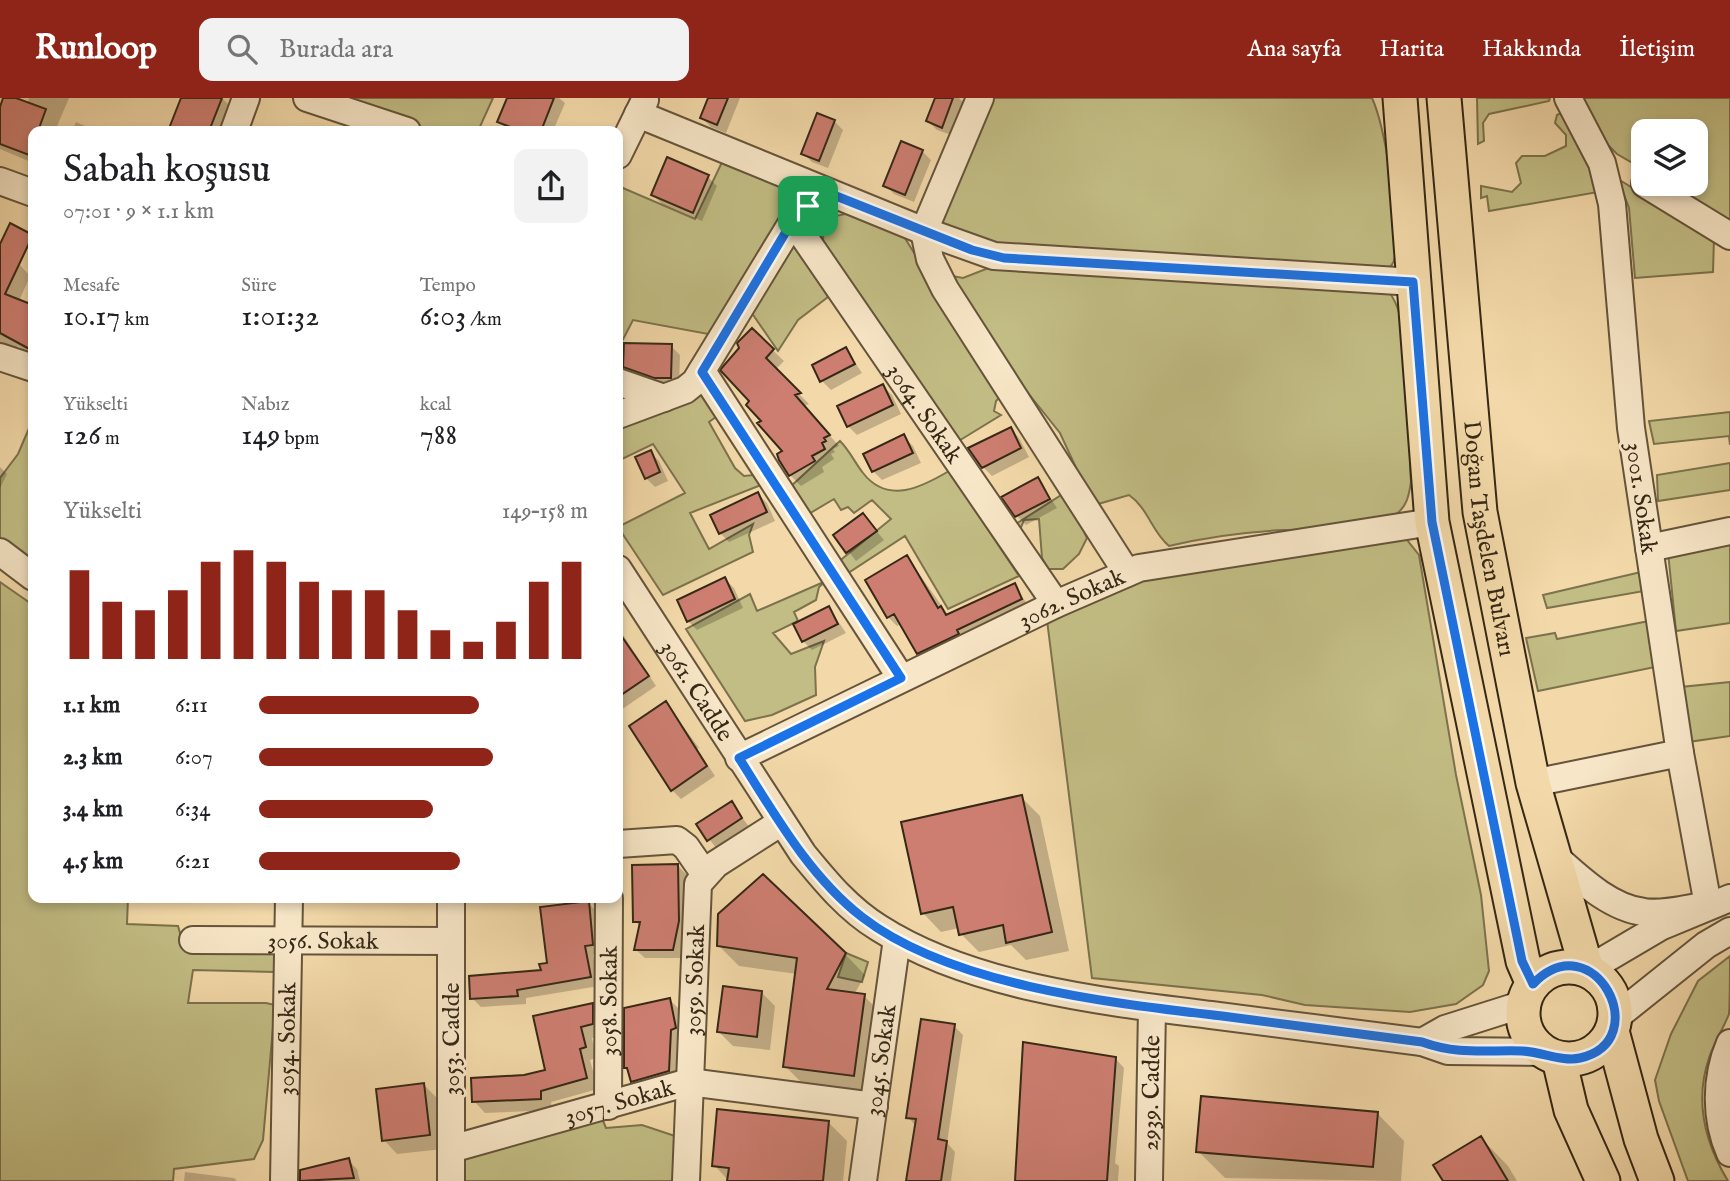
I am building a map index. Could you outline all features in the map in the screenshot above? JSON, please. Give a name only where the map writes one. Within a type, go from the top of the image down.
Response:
[{"type":"main road","name":"Doğan Taşdelen Bulvarı","points":[[1444,98],[1480,512],[1533,783],[1587,970],[1609,989],[1614,1024],[1640,1139],[1657,1181]]},
{"type":"main road","name":"Doğan Taşdelen Bulvarı","points":[[1396,107],[1432,522],[1522,961],[1528,994],[1527,1031],[1552,1055],[1571,1110],[1603,1181]]},
{"type":"main road","points":[[1528,994],[1557,968],[1587,970]]},
{"type":"main road","points":[[1552,1055],[1591,1055],[1614,1024]]},
{"type":"street","points":[[235,126],[246,98]]},
{"type":"street","points":[[307,98],[392,126]]},
{"type":"street","points":[[980,98],[925,231],[930,258],[945,289],[1127,573]]},
{"type":"street","name":"3001. Sokak","points":[[1568,98],[1594,147],[1608,183],[1616,232],[1631,428],[1680,753],[1719,901]]},
{"type":"street","points":[[623,144],[642,102],[831,194],[972,250],[1004,258],[1413,282]]},
{"type":"street","points":[[1594,147],[1631,174]]},
{"type":"street","points":[[0,181],[28,191]]},
{"type":"street","points":[[623,413],[695,383],[793,220],[808,206],[831,194]]},
{"type":"street","points":[[1665,196],[1729,235]]},
{"type":"street","name":"3064. Sokak","points":[[793,220],[1056,604]]},
{"type":"street","points":[[0,356],[28,366]]},
{"type":"street","points":[[702,372],[901,678]]},
{"type":"street","points":[[623,384],[664,398]]},
{"type":"street","name":"3062. Sokak","points":[[739,758],[1056,604],[1127,573],[1182,559],[1432,522]]},
{"type":"street","points":[[1649,548],[1730,531]]},
{"type":"street","points":[[0,552],[28,573]]},
{"type":"street","name":"3061. Cadde","points":[[623,577],[780,823],[839,897],[861,916],[897,939],[930,954],[993,975],[1088,997],[1152,1008],[1422,1042],[1448,1051],[1552,1055]]},
{"type":"street","points":[[1533,783],[1680,753]]},
{"type":"street","points":[[623,844],[677,840],[686,846],[705,873],[780,823]]},
{"type":"street","points":[[1553,855],[1584,883],[1625,906],[1643,912],[1719,901]]},
{"type":"street","name":"3059. Sokak","points":[[686,1181],[698,884],[705,873]]},
{"type":"street","points":[[1587,970],[1640,937],[1719,901]]},
{"type":"street","name":"3054. Sokak","points":[[284,1181],[289,903]]},
{"type":"street","name":"3053. Cadde","points":[[451,903],[451,1181]]},
{"type":"street","name":"3058. Sokak","points":[[608,1105],[609,903]]},
{"type":"street","points":[[1614,1024],[1706,945],[1730,930]]},
{"type":"street","name":"3045. Sokak","points":[[863,1181],[897,939]]},
{"type":"street","name":"3056. Sokak","points":[[193,940],[451,941]]},
{"type":"street","points":[[1422,1042],[1528,994]]},
{"type":"street","name":"2939. Cadde","points":[[1150,1181],[1152,1008]]},
{"type":"street","points":[[1730,1044],[1723,1063],[1719,1098],[1722,1129],[1730,1153]]},
{"type":"street","name":"3057. Sokak","points":[[451,1149],[689,1082],[874,1105]]},
{"type":"shaded area","points":[[334,98],[493,98],[480,126],[414,126]]},
{"type":"shaded area","points":[[988,98],[1372,98],[1382,130],[1391,176],[1396,223],[1394,262],[1383,272],[994,250],[948,231],[942,221]]},
{"type":"shaded area","points":[[1477,98],[1550,98],[1549,101],[1489,114],[1483,123],[1484,141],[1478,144]]},
{"type":"shaded area","points":[[1578,98],[1730,98],[1730,219],[1714,215],[1685,196],[1708,196],[1708,119],[1631,119],[1631,162],[1617,154],[1604,141]]},
{"type":"shaded area","points":[[1563,112],[1586,156],[1598,192],[1489,211],[1487,196],[1481,198],[1481,186],[1512,192],[1521,183],[1516,163],[1522,156],[1545,156],[1566,146],[1566,135],[1555,123],[1557,115]]},
{"type":"shaded area","points":[[723,160],[793,186],[794,203],[716,326],[708,334],[633,320],[623,339],[623,188],[695,219]]},
{"type":"shaded area","points":[[1618,179],[1631,187],[1631,196],[1646,196],[1714,238],[1713,272],[1635,278],[1629,208]]},
{"type":"shaded area","points":[[851,213],[903,235],[1002,395],[996,401],[994,411],[1001,415],[957,442],[823,242],[824,218]]},
{"type":"shaded area","points":[[789,242],[798,245],[828,297],[798,320],[778,351],[747,306]]},
{"type":"shaded area","points":[[991,267],[1389,292],[1398,308],[1407,355],[1411,482],[1405,504],[1395,515],[1356,527],[1240,534],[1169,546],[1158,534],[1141,506],[1129,495],[1098,504],[1084,485],[1060,433],[1020,383],[952,276],[963,278]]},
{"type":"shaded area","points":[[704,389],[720,414],[709,422],[735,468],[744,476],[754,475],[761,485],[690,513],[709,549],[753,524],[749,535],[753,552],[663,595],[623,535],[623,524],[685,493],[653,444],[623,459],[623,420]]},
{"type":"shaded area","points":[[1730,412],[1730,445],[1729,436],[1654,444],[1649,421]]},
{"type":"shaded area","points":[[28,431],[28,563],[0,540],[0,478],[18,454]]},
{"type":"shaded area","points":[[840,441],[863,473],[883,488],[894,491],[917,487],[949,471],[1019,576],[948,609],[905,536],[845,575],[837,563],[891,519],[872,500],[854,513],[848,507],[841,510],[834,499],[807,515],[788,489]]},
{"type":"shaded area","points":[[1730,463],[1730,490],[1658,501],[1657,475]]},
{"type":"shaded area","points":[[1066,492],[1087,538],[1079,554],[1063,569],[1048,569],[1042,558],[1039,519],[1024,520],[1019,532],[1011,527]]},
{"type":"shaded area","points":[[1730,538],[1730,623],[1676,631],[1668,552]]},
{"type":"shaded area","points":[[1393,539],[1407,540],[1419,555],[1456,775],[1481,895],[1489,971],[1483,985],[1456,1004],[1410,1012],[1305,1005],[1262,995],[1092,978],[1047,620],[1130,581]]},
{"type":"shaded area","points":[[1641,572],[1644,591],[1547,608],[1543,595]]},
{"type":"shaded area","points":[[826,581],[819,587],[816,600],[794,612],[798,621],[773,633],[791,654],[824,641],[815,667],[816,695],[772,715],[745,721],[686,629],[750,594],[757,611]]},
{"type":"shaded area","points":[[0,582],[28,602],[28,903],[128,903],[127,924],[178,926],[184,947],[275,952],[274,972],[193,970],[188,1003],[275,1005],[263,1140],[254,1159],[174,1169],[173,1181],[0,1181]]},
{"type":"shaded area","points":[[1649,621],[1655,667],[1538,691],[1526,638],[1555,633],[1557,639]]},
{"type":"shaded area","points":[[1730,682],[1730,736],[1688,742],[1681,687]]},
{"type":"shaded area","points":[[846,953],[868,962],[862,982],[838,977]]},
{"type":"shaded area","points":[[1730,956],[1729,1014],[1709,1058],[1702,1090],[1708,1137],[1728,1181],[1688,1181],[1659,1101],[1655,1080],[1671,1034],[1698,981]]},
{"type":"shaded area","points":[[601,1116],[606,1128],[642,1125],[675,1136],[677,1181],[456,1181],[456,1167],[466,1155]]},
{"type":"building","points":[[3,98],[16,98],[46,109],[40,126],[28,126],[28,155],[0,144],[0,107]]},
{"type":"building","points":[[181,98],[222,98],[211,126],[170,126]]},
{"type":"building","points":[[507,98],[554,98],[543,126],[508,126],[497,122]]},
{"type":"building","points":[[708,98],[728,98],[717,125],[700,118]]},
{"type":"building","points":[[935,98],[953,98],[942,128],[926,121]]},
{"type":"building","points":[[817,113],[835,120],[819,161],[801,154]]},
{"type":"building","points":[[901,141],[923,150],[905,195],[883,186]]},
{"type":"building","points":[[667,157],[709,175],[693,213],[651,195]]},
{"type":"building","points":[[10,223],[28,232],[28,246],[5,294],[28,303],[28,348],[0,333],[0,244]]},
{"type":"building","points":[[752,328],[774,349],[766,358],[801,393],[795,395],[830,435],[824,438],[826,441],[822,443],[825,449],[812,456],[815,461],[789,476],[777,454],[782,451],[757,423],[761,421],[746,405],[749,401],[720,370],[739,348],[737,343]]},
{"type":"building","points":[[624,343],[672,344],[671,378],[654,378],[623,367]]},
{"type":"building","points":[[846,347],[855,364],[820,382],[812,365]]},
{"type":"building","points":[[883,384],[893,405],[847,427],[837,406]]},
{"type":"building","points":[[1011,427],[1021,448],[982,468],[968,448]]},
{"type":"building","points":[[904,434],[913,453],[872,472],[863,454]]},
{"type":"building","points":[[651,450],[660,472],[645,479],[635,457]]},
{"type":"building","points":[[1038,477],[1050,499],[1015,517],[1001,497]]},
{"type":"building","points":[[758,492],[767,512],[719,534],[710,515]]},
{"type":"building","points":[[863,513],[877,531],[846,553],[833,535]]},
{"type":"building","points":[[907,555],[938,608],[941,606],[946,615],[1015,583],[1022,599],[957,630],[959,634],[917,654],[894,614],[887,618],[865,580]]},
{"type":"building","points":[[725,577],[735,599],[687,622],[677,600]]},
{"type":"building","points":[[829,606],[838,624],[802,642],[793,624]]},
{"type":"building","points":[[623,638],[649,676],[623,694]]},
{"type":"building","points":[[666,701],[707,766],[671,791],[629,726]]},
{"type":"building","points":[[1022,795],[1052,932],[1006,943],[1003,925],[959,935],[953,907],[921,914],[901,822]]},
{"type":"building","points":[[732,801],[742,818],[707,841],[696,824]]},
{"type":"building","points":[[678,864],[679,921],[673,950],[634,950],[640,922],[633,922],[632,865]]},
{"type":"building","points":[[763,874],[846,953],[827,989],[865,994],[854,1076],[783,1067],[797,958],[717,946],[718,914]]},
{"type":"building","points":[[589,903],[593,945],[585,946],[591,977],[517,990],[518,996],[470,999],[469,976],[541,970],[539,964],[547,963],[540,907]]},
{"type":"building","points":[[723,986],[762,991],[757,1037],[717,1032]]},
{"type":"building","points":[[670,998],[676,1028],[671,1030],[669,1071],[631,1082],[627,1068],[624,1068],[624,1008]]},
{"type":"building","points":[[593,1003],[593,1024],[581,1027],[586,1047],[580,1049],[587,1078],[541,1091],[541,1099],[472,1102],[471,1078],[524,1075],[545,1070],[533,1016]]},
{"type":"building","points":[[921,1019],[955,1024],[938,1139],[947,1141],[941,1181],[906,1181],[916,1119],[906,1118]]},
{"type":"building","points":[[1023,1042],[1116,1057],[1107,1181],[1015,1181]]},
{"type":"building","points":[[424,1083],[430,1135],[382,1141],[376,1089]]},
{"type":"building","points":[[1201,1096],[1378,1112],[1373,1167],[1196,1152]]},
{"type":"building","points":[[717,1109],[829,1121],[823,1181],[727,1181],[729,1168],[712,1166]]},
{"type":"building","points":[[1481,1136],[1508,1181],[1443,1181],[1433,1165]]},
{"type":"building","points":[[349,1158],[354,1178],[300,1181],[300,1170]]},
{"type":"route","points":[[831,194],[972,250],[1004,258],[1413,282],[1432,522],[1522,961],[1533,984],[1557,968],[1577,967],[1599,978],[1609,989],[1616,1017],[1612,1031],[1599,1048],[1591,1055],[1570,1060],[1559,1059],[1544,1052],[1448,1051],[1422,1042],[1152,1008],[1088,997],[1026,984],[930,954],[880,930],[839,897],[780,823],[739,758],[901,678],[702,372],[793,220],[808,206],[831,194]]}]
